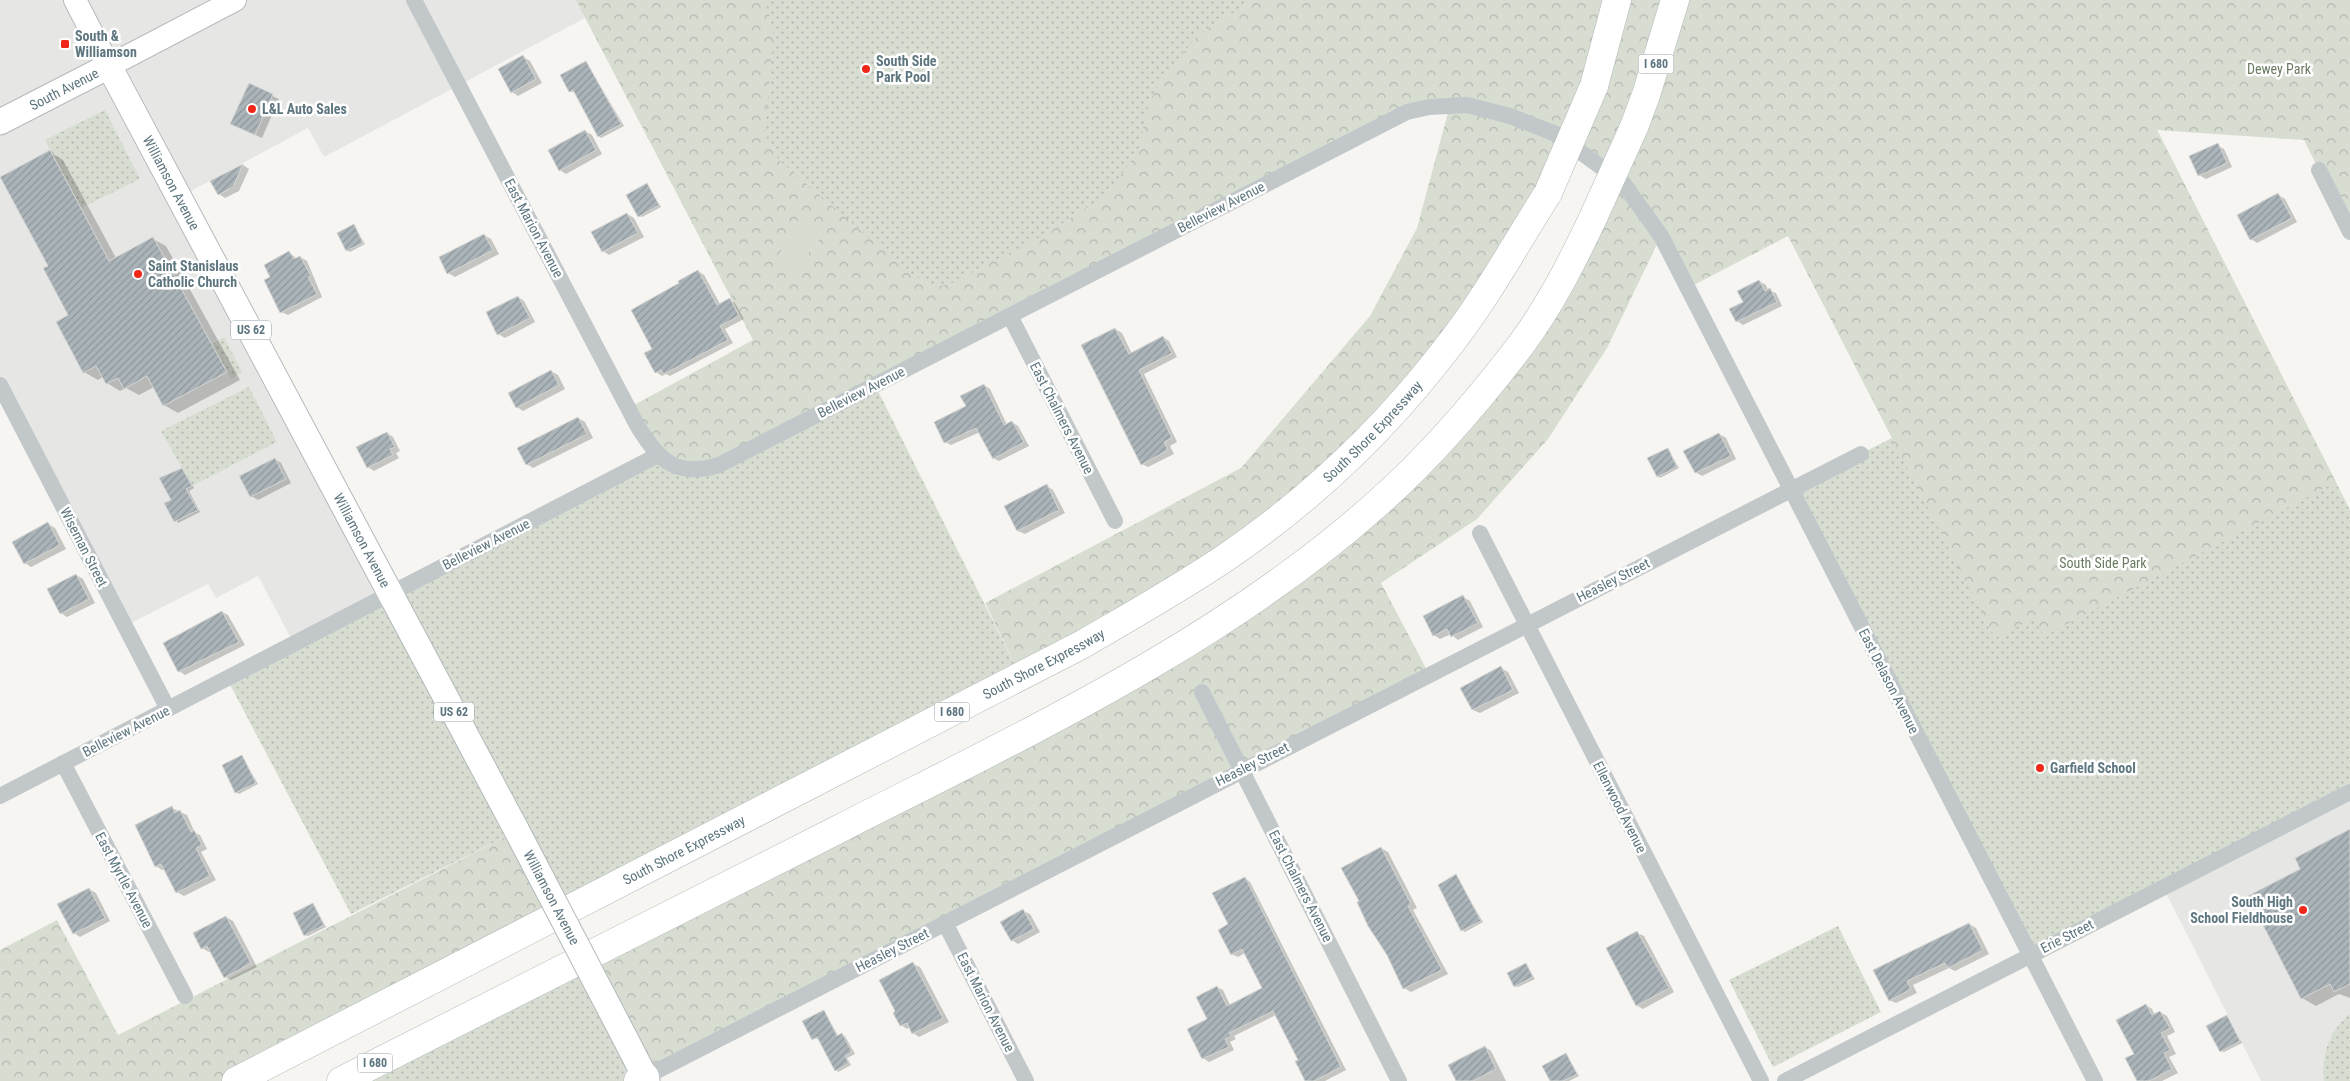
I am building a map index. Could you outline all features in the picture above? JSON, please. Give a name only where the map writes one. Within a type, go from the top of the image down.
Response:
[{"type":"highway","name":"South Shore Expressway","points":[[236,1081],[1091,639],[1177,589],[1271,525],[1342,465],[1409,394],[1448,348],[1474,311],[1548,193],[1594,86],[1617,0]]},
{"type":"highway","name":"I 680","points":[[341,1081],[990,752],[1122,680],[1208,630],[1292,572],[1380,501],[1455,424],[1520,345],[1548,304],[1593,218],[1634,127],[1667,30],[1675,0]]},
{"type":"highway","points":[[362,1081],[410,1046]]},
{"type":"main road","name":"Williamson Avenue","points":[[75,0],[517,831],[625,1038],[643,1080]]},
{"type":"main road","name":"South Avenue","points":[[0,122],[235,0]]},
{"type":"street","name":"East Marion Avenue","points":[[414,0],[638,425],[658,455]]},
{"type":"street","name":"Belleview Avenue","points":[[0,796],[658,455],[673,465],[690,471],[719,465],[1407,112],[1429,106],[1450,104],[1485,108],[1556,134],[1623,183],[1661,236],[1684,281]]},
{"type":"street","points":[[2319,170],[2350,232]]},
{"type":"street","name":"East Delason Avenue","points":[[1684,281],[2095,1081]]},
{"type":"street","name":"East Chalmers Avenue","points":[[1010,316],[1115,521]]},
{"type":"street","name":"Wiseman Street","points":[[0,385],[168,709]]},
{"type":"street","name":"Heasley Street","points":[[643,1080],[1242,769],[1861,454]]},
{"type":"street","name":"Ellenwood Avenue","points":[[1480,533],[1761,1081]]},
{"type":"street","name":"East Chalmers Avenue","points":[[1202,692],[1399,1081]]},
{"type":"street","name":"East Myrtle Avenue","points":[[64,763],[185,996]]},
{"type":"street","name":"Erie Street","points":[[1785,1081],[2350,792]]},
{"type":"street","name":"East Marion Avenue","points":[[945,923],[1026,1081]]},
{"type":"shaded area","points":[[0,0],[576,0],[585,18],[324,157],[308,128],[180,197],[391,593],[294,644],[258,576],[216,598],[208,584],[125,626],[0,385]]},
{"type":"shaded area","points":[[2350,791],[2350,1081],[2261,1081],[2163,887]]},
{"type":"green space","name":"South Side Park","points":[[576,0],[2350,0],[2157,130],[2350,510],[2350,792],[2030,955],[1791,489],[1892,438],[1761,182],[1429,107],[875,385],[1021,677],[560,914],[517,831],[351,914],[227,679],[658,455],[629,408],[753,340]]},
{"type":"green space","name":"South Side Park","points":[[576,0],[765,0],[773,29],[765,131],[771,149],[780,161],[910,273],[935,287],[950,284],[1046,234],[1105,196],[1139,151],[1147,107],[1162,78],[1199,34],[1254,0],[2350,0],[2350,232],[2304,140],[2157,130],[2336,482],[2044,636],[2034,618],[1995,638],[1788,236],[1688,288],[1661,236],[1607,348],[1548,439],[1477,519],[1381,583],[1429,674],[646,1077],[585,957],[990,752],[1292,572],[1520,345],[1612,175],[1569,143],[1474,311],[1271,525],[1021,677],[985,603],[1241,468],[1370,316],[1417,228],[1450,105],[1429,107],[719,465],[673,465],[629,408],[754,340]]},
{"type":"green space","points":[[105,110],[140,179],[81,208],[45,140]]},
{"type":"green space","points":[[803,224],[820,239],[794,271],[777,256]]},
{"type":"green space","points":[[224,337],[242,372],[231,379],[212,344]]},
{"type":"green space","points":[[249,387],[277,442],[192,486],[161,431]]},
{"type":"green space","points":[[517,831],[560,914],[236,1081],[0,1081],[0,950],[57,920],[118,1035]]},
{"type":"green space","points":[[1838,926],[1881,1012],[1773,1067],[1729,980]]},
{"type":"green space","points":[[585,957],[638,1081],[341,1081]]},
{"type":"green space","points":[[2350,1014],[2350,1081],[2324,1081],[2323,1071],[2328,1044],[2337,1028]]},
{"type":"building","points":[[523,55],[536,79],[511,93],[498,69]]},
{"type":"building","points":[[586,61],[621,124],[598,137],[573,90],[569,92],[560,75]]},
{"type":"building","name":"L&L Auto Sales","points":[[249,83],[273,94],[255,135],[230,124]]},
{"type":"building","points":[[585,130],[596,150],[559,171],[548,150]]},
{"type":"building","points":[[2218,143],[2227,163],[2198,176],[2189,156]]},
{"type":"building","name":"Saint Stanislaus Catholic Church","points":[[50,150],[109,261],[153,237],[227,372],[163,406],[147,376],[124,389],[118,378],[106,384],[96,366],[83,373],[56,322],[68,315],[43,268],[48,266],[0,177]]},
{"type":"building","points":[[243,164],[233,187],[218,195],[210,181]]},
{"type":"building","points":[[647,183],[659,205],[638,217],[626,195]]},
{"type":"building","points":[[2278,193],[2292,218],[2250,240],[2237,215]]},
{"type":"building","points":[[627,213],[638,233],[602,252],[591,232]]},
{"type":"building","points":[[354,224],[363,243],[346,251],[337,233]]},
{"type":"building","points":[[484,234],[493,250],[447,274],[439,257]]},
{"type":"building","points":[[289,251],[294,259],[300,256],[311,276],[308,277],[317,294],[280,313],[264,280],[270,277],[264,265]]},
{"type":"building","points":[[698,270],[717,305],[730,298],[739,316],[720,326],[728,340],[664,374],[661,370],[655,373],[644,353],[652,349],[631,310]]},
{"type":"building","points":[[1759,280],[1765,291],[1770,288],[1777,302],[1736,322],[1729,309],[1743,302],[1737,291]]},
{"type":"building","points":[[518,296],[530,318],[497,335],[486,312]]},
{"type":"building","points":[[1115,328],[1129,354],[1163,336],[1172,353],[1139,370],[1172,438],[1164,442],[1168,450],[1141,465],[1081,345]]},
{"type":"building","points":[[551,370],[559,385],[516,408],[508,393]]},
{"type":"building","points":[[984,384],[1004,425],[1012,421],[1024,442],[993,459],[976,428],[944,443],[934,422],[966,406],[960,396]]},
{"type":"building","points":[[578,417],[587,434],[526,465],[517,448]]},
{"type":"building","points":[[387,432],[395,447],[390,449],[393,455],[367,468],[356,447]]},
{"type":"building","points":[[1719,433],[1731,456],[1695,473],[1683,451]]},
{"type":"building","points":[[1668,448],[1677,467],[1657,477],[1647,458]]},
{"type":"building","points":[[275,458],[286,479],[250,497],[239,476]]},
{"type":"building","points":[[182,468],[192,486],[186,489],[198,510],[174,522],[164,503],[171,500],[159,478]]},
{"type":"building","points":[[1047,484],[1059,510],[1017,531],[1004,506]]},
{"type":"building","points":[[48,522],[60,545],[24,564],[12,542]]},
{"type":"building","points":[[76,574],[89,599],[60,614],[47,589]]},
{"type":"building","points":[[1463,595],[1478,623],[1451,637],[1447,629],[1433,636],[1423,616]]},
{"type":"building","points":[[222,611],[239,642],[178,672],[163,643]]},
{"type":"building","points":[[1501,666],[1513,690],[1472,710],[1460,688]]},
{"type":"building","points":[[242,755],[256,783],[235,793],[222,765]]},
{"type":"building","points":[[172,806],[175,813],[180,810],[191,832],[194,830],[202,845],[196,848],[210,876],[176,893],[161,864],[155,867],[135,825]]},
{"type":"building","name":"South High School Fieldhouse","points":[[2350,829],[2350,984],[2334,992],[2330,984],[2301,999],[2248,896],[2300,869],[2295,858]]},
{"type":"building","points":[[1381,847],[1411,904],[1408,906],[1442,970],[1403,989],[1387,955],[1368,926],[1357,902],[1359,901],[1341,868]]},
{"type":"building","points":[[1456,874],[1481,921],[1461,931],[1438,885]]},
{"type":"building","points":[[1245,877],[1341,1067],[1314,1081],[1305,1081],[1295,1061],[1298,1060],[1273,1011],[1229,1033],[1231,1036],[1225,1039],[1229,1047],[1202,1059],[1187,1029],[1207,1019],[1196,997],[1217,986],[1227,1006],[1262,988],[1242,949],[1231,955],[1218,930],[1228,924],[1212,893]]},
{"type":"building","points":[[89,888],[105,918],[73,934],[57,904]]},
{"type":"building","points":[[313,903],[324,925],[304,936],[293,913]]},
{"type":"building","points":[[1023,909],[1034,929],[1011,941],[1000,922]]},
{"type":"building","points":[[226,916],[251,963],[224,978],[207,946],[201,949],[193,933]]},
{"type":"building","points":[[1969,923],[1983,950],[1948,968],[1945,963],[1907,981],[1911,989],[1889,1001],[1873,970]]},
{"type":"building","points":[[1637,931],[1669,988],[1636,1006],[1606,948]]},
{"type":"building","points":[[913,962],[943,1018],[912,1034],[907,1023],[900,1026],[893,1013],[895,1011],[879,980]]},
{"type":"building","points":[[1526,963],[1533,977],[1514,987],[1507,973]]},
{"type":"building","points":[[2146,1004],[2152,1015],[2160,1011],[2170,1028],[2161,1033],[2170,1050],[2164,1053],[2172,1069],[2149,1081],[2137,1081],[2125,1058],[2134,1054],[2116,1020]]},
{"type":"building","points":[[824,1010],[837,1036],[842,1033],[852,1052],[845,1056],[849,1063],[835,1071],[817,1037],[812,1040],[802,1021]]},
{"type":"building","points":[[2227,1015],[2240,1041],[2220,1052],[2206,1026]]},
{"type":"building","points":[[1485,1046],[1496,1069],[1473,1081],[1456,1081],[1448,1065]]},
{"type":"building","points":[[1566,1053],[1577,1074],[1563,1081],[1550,1081],[1542,1066]]},
{"type":"place","name":"South & Williamson","points":[[65,44]]},
{"type":"place","name":"South Side Park Pool","points":[[866,69]]},
{"type":"place","name":"L&L Auto Sales","points":[[252,109]]},
{"type":"place","name":"Saint Stanislaus Catholic Church","points":[[138,274]]},
{"type":"place","name":"Garfield School","points":[[2040,768]]},
{"type":"place","name":"South High School Fieldhouse","points":[[2303,910]]},
{"type":"park label","name":"Dewey Park","points":[[2279,69]]}]
